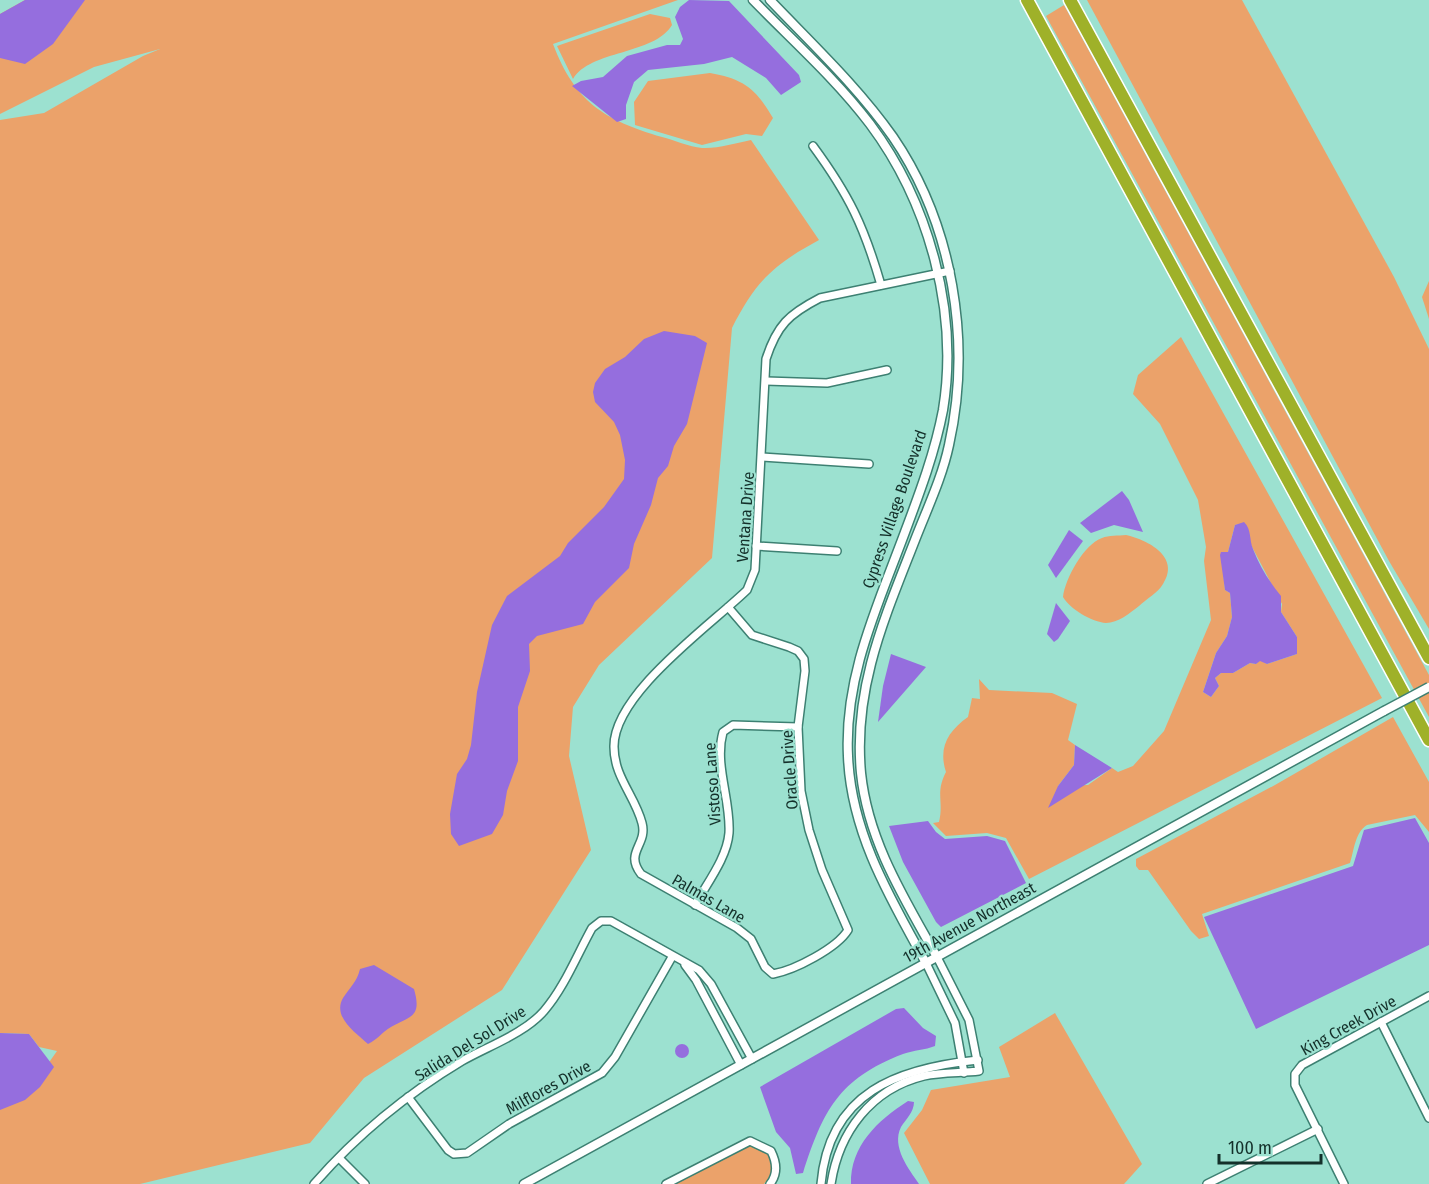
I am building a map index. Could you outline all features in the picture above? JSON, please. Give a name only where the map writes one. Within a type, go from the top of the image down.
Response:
[{"type":"highway","points":[[1027,0],[1429,740]]},
{"type":"highway","points":[[1070,0],[1429,658]]},
{"type":"street","name":"Cypress Village Boulevard","points":[[753,0],[850,101],[875,133],[912,195],[938,274],[948,368],[943,410],[932,459],[859,656],[851,694],[848,730],[850,777],[862,834],[883,884],[926,963]]},
{"type":"street","name":"Cypress Village Boulevard","points":[[770,0],[859,93],[893,138],[915,175],[929,205],[939,230],[950,271],[956,311],[958,361],[949,446],[869,661],[861,714],[860,743],[866,801],[883,855],[937,957]]},
{"type":"street","points":[[813,146],[839,182],[860,219],[881,285]]},
{"type":"street","name":"Ventana Drive","points":[[635,867],[634,856],[643,837],[642,824],[616,764],[614,746],[616,732],[623,714],[652,677],[747,590],[755,570],[766,359],[774,334],[786,320],[820,298],[950,271]]},
{"type":"street","points":[[766,381],[826,383],[887,370]]},
{"type":"street","points":[[762,457],[869,464]]},
{"type":"street","points":[[756,546],[837,551]]},
{"type":"street","name":"Oracle Drive","points":[[728,608],[752,636],[789,647],[798,651],[804,659],[805,671],[798,727],[801,791],[809,830],[822,870],[848,930],[841,941],[821,952]]},
{"type":"street","name":"19th Avenue Northeast","points":[[524,1184],[1429,687]]},
{"type":"street","name":"Vistoso Lane","points":[[695,904],[724,853],[729,833],[723,785],[723,732],[732,725],[798,727]]},
{"type":"street","name":"Palmas Lane","points":[[635,867],[641,874],[751,939],[765,967],[773,974],[786,971],[821,952]]},
{"type":"street","name":"Salida Del Sol Drive","points":[[314,1184],[371,1127],[408,1097],[543,1012],[592,928],[601,921],[611,921],[699,970],[711,984],[730,1019],[739,1025],[739,1036],[752,1059]]},
{"type":"street","name":"Milflores Drive","points":[[408,1097],[448,1150],[454,1154],[467,1153],[509,1124],[602,1073],[615,1057],[672,957]]},
{"type":"street","points":[[831,1184],[840,1148],[849,1131],[874,1101],[909,1081],[926,1076],[979,1071],[969,1020],[937,957]]},
{"type":"street","points":[[684,963],[714,1012],[741,1065]]},
{"type":"street","points":[[926,963],[955,1023],[964,1073]]},
{"type":"street","name":"King Creek Drive","points":[[1344,1184],[1295,1085],[1295,1074],[1302,1065],[1429,996]]},
{"type":"street","points":[[714,1012],[723,1007]]},
{"type":"street","points":[[720,1024],[730,1019]]},
{"type":"street","points":[[1381,1022],[1429,1118]]},
{"type":"street","points":[[821,1184],[826,1155],[833,1139],[848,1114],[865,1097],[891,1079],[907,1072],[978,1060]]},
{"type":"street","points":[[1207,1184],[1318,1129]]},
{"type":"street","points":[[666,1184],[750,1141],[771,1151],[776,1160],[774,1179],[770,1184]]},
{"type":"street","points":[[339,1158],[365,1184]]},
{"type":"shaded area","points":[[25,0],[678,0],[553,44],[571,81],[594,106],[642,131],[702,148],[720,147],[751,140],[819,240],[789,258],[767,276],[749,298],[732,328],[712,558],[599,665],[573,707],[569,756],[591,850],[502,990],[364,1078],[310,1143],[140,1184],[0,1184],[0,1109],[50,1061],[57,1051],[39,1047],[29,1034],[0,1033],[0,120],[44,113],[143,56],[160,49],[94,67],[0,114],[0,14]]},
{"type":"shaded area","points":[[25,0],[85,0],[53,44],[25,64],[0,58],[0,14]]},
{"type":"shaded area","points":[[689,0],[729,1],[799,75],[801,82],[781,95],[766,78],[732,57],[704,64],[648,70],[634,82],[626,105],[626,119],[617,122],[572,86],[581,81],[603,77],[627,56],[667,45],[680,45],[683,39],[675,17],[680,7]]},
{"type":"shaded area","points":[[1087,0],[1242,0],[1394,277],[1429,349],[1429,629],[1389,561]]},
{"type":"shaded area","points":[[1064,5],[1429,675],[1429,717],[1046,16]]},
{"type":"shaded area","points":[[650,14],[670,18],[672,25],[663,35],[651,42],[593,63],[581,70],[573,79],[557,46]]},
{"type":"shaded area","points":[[710,73],[740,82],[761,100],[773,118],[762,136],[746,134],[702,145],[635,125],[634,102],[648,81]]},
{"type":"shaded area","points":[[1429,281],[1429,319],[1422,297]]},
{"type":"shaded area","points":[[664,331],[695,336],[707,343],[687,424],[674,446],[668,466],[658,478],[651,505],[634,544],[629,568],[595,602],[583,624],[537,636],[529,644],[530,671],[518,707],[518,761],[507,791],[503,815],[492,834],[459,846],[451,834],[450,814],[457,774],[467,759],[471,745],[477,692],[492,625],[507,596],[560,556],[568,543],[604,507],[624,479],[625,460],[620,435],[614,422],[595,402],[593,392],[595,383],[605,369],[625,357],[644,339]]},
{"type":"shaded area","points":[[1181,337],[1382,698],[1029,879],[1006,838],[987,833],[946,836],[933,823],[939,822],[940,792],[946,772],[943,755],[946,741],[955,728],[968,717],[972,698],[980,699],[979,679],[989,690],[1052,693],[1077,704],[1068,740],[1075,745],[1074,765],[1058,786],[1088,785],[1112,768],[1118,772],[1133,766],[1164,731],[1211,620],[1204,561],[1206,547],[1198,500],[1160,424],[1133,394],[1138,375]],"holes":[[[1240,524],[1282,604],[1281,612],[1297,637],[1297,654],[1267,664],[1260,660],[1256,664],[1250,663],[1233,673],[1221,673],[1215,678],[1219,686],[1211,697],[1203,692],[1216,653],[1227,636],[1232,617],[1230,593],[1225,590],[1221,552],[1228,552],[1235,525]]]},
{"type":"shaded area","points":[[1122,491],[1129,500],[1143,532],[1114,525],[1091,533],[1080,523]]},
{"type":"shaded area","points":[[1244,522],[1259,562],[1281,596],[1281,612],[1297,637],[1297,654],[1267,664],[1260,661],[1256,664],[1250,663],[1233,673],[1221,673],[1215,678],[1219,686],[1211,697],[1203,692],[1216,653],[1227,636],[1232,617],[1230,593],[1225,590],[1220,555],[1221,552],[1228,552],[1235,525]]},
{"type":"shaded area","points":[[1069,530],[1083,541],[1056,578],[1048,565]]},
{"type":"shaded area","points":[[1126,535],[1144,541],[1159,551],[1168,566],[1167,574],[1158,590],[1124,617],[1110,623],[1094,620],[1066,602],[1063,597],[1067,581],[1076,563],[1095,542],[1108,536]]},
{"type":"shaded area","points":[[1056,603],[1070,621],[1054,642],[1047,634]]},
{"type":"shaded area","points":[[891,654],[926,667],[878,722],[883,686]]},
{"type":"shaded area","points":[[1393,717],[1429,782],[1429,832],[1415,815],[1367,825],[1357,837],[1350,863],[1202,914],[1209,936],[1199,939],[1148,870],[1139,870],[1136,866],[1136,859],[1275,785]]},
{"type":"shaded area","points":[[1075,745],[1112,768],[1048,808],[1058,786],[1074,765]]},
{"type":"shaded area","points":[[1415,818],[1429,843],[1429,945],[1256,1029],[1204,917],[1353,866],[1364,830]]},
{"type":"shaded area","points":[[928,821],[945,839],[987,836],[1005,841],[1026,883],[941,927],[903,862],[889,826]]},
{"type":"shaded area","points":[[374,965],[414,989],[417,1005],[409,1018],[388,1029],[368,1044],[347,1024],[340,1005],[360,969]]},
{"type":"shaded area","points":[[904,1008],[923,1028],[936,1036],[935,1046],[903,1054],[881,1064],[848,1086],[826,1115],[803,1173],[796,1174],[790,1148],[776,1132],[760,1087],[896,1009]]},
{"type":"shaded area","points":[[1055,1013],[1142,1164],[1124,1184],[930,1184],[904,1133],[922,1110],[931,1090],[1010,1077],[999,1047]]},
{"type":"shaded area","points":[[0,1033],[29,1034],[54,1067],[40,1087],[25,1100],[0,1110]]},
{"type":"shaded area","points":[[679,1044],[685,1044],[689,1051],[685,1058],[679,1058],[675,1054],[675,1048]]},
{"type":"shaded area","points":[[908,1101],[914,1102],[914,1106],[901,1127],[898,1142],[902,1157],[919,1184],[851,1184],[855,1158],[868,1135],[886,1117]]},
{"type":"shaded area","points":[[751,1145],[769,1154],[771,1158],[771,1173],[764,1184],[674,1184]]}]
